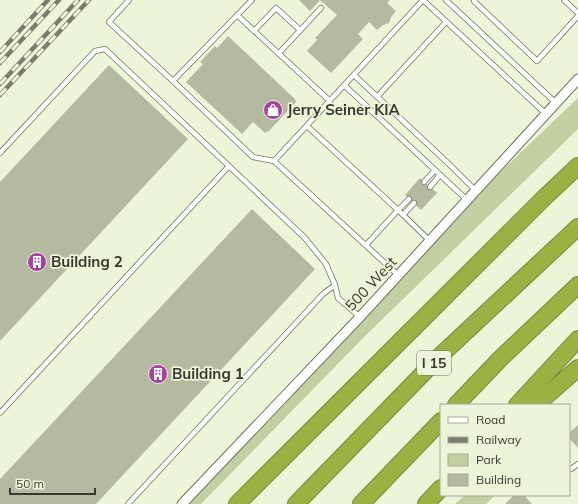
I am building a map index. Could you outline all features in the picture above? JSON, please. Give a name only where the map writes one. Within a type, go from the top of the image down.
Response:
[{"type":"highway","points":[[546,196],[578,159]]},
{"type":"highway","points":[[237,504],[546,196],[578,166]]},
{"type":"highway","name":"I 15","points":[[296,504],[441,355],[578,227]]},
{"type":"highway","points":[[457,404],[500,360],[578,286]]},
{"type":"highway","points":[[518,404],[578,339]]},
{"type":"highway","points":[[537,404],[578,368]]},
{"type":"highway","points":[[361,504],[440,422]]},
{"type":"street","name":"500 West","points":[[182,504],[360,317],[578,79]]},
{"type":"lane","points":[[130,0],[109,22],[253,156],[274,161],[398,275]]},
{"type":"lane","points":[[173,81],[252,0]]},
{"type":"lane","points":[[274,161],[423,0],[546,114]]},
{"type":"lane","points":[[446,0],[556,103]]},
{"type":"lane","points":[[475,0],[474,1],[536,61],[578,15],[564,0]]},
{"type":"lane","points":[[254,31],[276,8],[300,30]]},
{"type":"lane","points":[[279,53],[321,8]]},
{"type":"lane","points":[[237,15],[330,101]]},
{"type":"lane","points":[[377,97],[446,22]]},
{"type":"lane","points":[[0,154],[95,51],[105,49],[305,238],[326,264],[335,285],[338,298],[360,317]]},
{"type":"lane","points":[[354,75],[475,190]]},
{"type":"lane","points":[[344,85],[467,200]]},
{"type":"lane","points":[[307,126],[430,241]]},
{"type":"lane","points":[[0,413],[229,166]]},
{"type":"lane","points":[[424,182],[435,170]]},
{"type":"lane","points":[[430,187],[440,175]]},
{"type":"lane","points":[[366,245],[409,198]]},
{"type":"lane","points":[[403,215],[414,203]]},
{"type":"lane","points":[[128,504],[323,294],[335,285]]},
{"type":"lane","points":[[571,468],[578,464]]},
{"type":"green space","points":[[578,98],[578,129],[364,337],[201,504],[187,504],[402,274],[496,176]]},
{"type":"green space","points":[[464,496],[494,496],[486,504],[455,504]]},
{"type":"building","points":[[299,0],[320,0],[310,11]]},
{"type":"building","points":[[320,0],[390,0],[387,3],[396,11],[391,17],[389,23],[383,25],[377,30],[369,22],[358,34],[363,39],[331,73],[307,51],[317,40],[315,38],[337,15]]},
{"type":"building","points":[[228,36],[296,100],[296,102],[268,132],[267,131],[265,133],[253,122],[242,134],[186,82],[203,64],[200,62],[215,46],[217,48]]},
{"type":"building","name":"Building 2","points":[[109,65],[188,139],[0,341],[0,182]]},
{"type":"building","points":[[420,178],[437,193],[421,210],[405,195]]},
{"type":"building","name":"Building 1","points":[[252,209],[315,269],[96,504],[0,504],[0,479]]},
{"type":"building","points":[[578,425],[578,448],[570,439],[570,432]]},
{"type":"building","points":[[513,496],[525,496],[532,504],[505,504]]},
{"type":"railway","points":[[0,52],[48,0]]},
{"type":"railway","points":[[0,63],[59,0]]},
{"type":"railway","points":[[0,84],[78,0]]},
{"type":"railway","points":[[0,95],[89,0]]},
{"type":"place","name":"Jerry Seiner KIA","points":[[273,110]]},
{"type":"place","name":"Building 2","points":[[37,262]]},
{"type":"place","name":"Building 1","points":[[158,374]]}]
